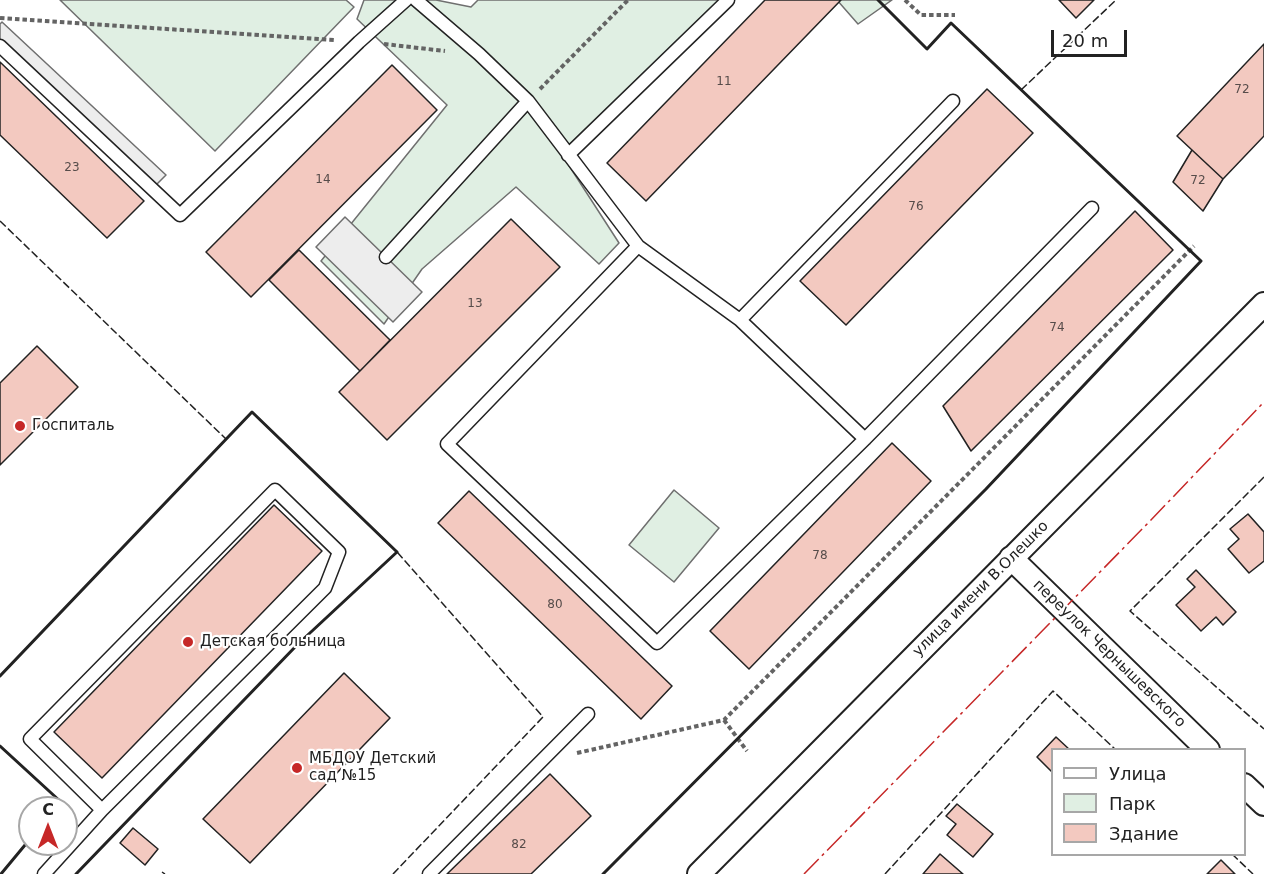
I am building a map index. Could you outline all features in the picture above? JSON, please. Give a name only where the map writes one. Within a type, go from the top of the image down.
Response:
[{"type":"street","name":"улица имени В.Олешко","points":[[699,874],[1264,304]]},
{"type":"street","name":"переулок Чернышевского","points":[[1011,558],[1206,748]]},
{"type":"street","points":[[1246,786],[1264,804]]},
{"type":"lane","points":[[0,46],[180,215],[359,42],[406,0]]},
{"type":"lane","points":[[416,0],[479,54],[528,101],[638,246],[740,320],[865,439]]},
{"type":"lane","points":[[568,155],[729,0]]},
{"type":"lane","points":[[386,257],[528,101]]},
{"type":"lane","points":[[740,320],[953,101]]},
{"type":"lane","points":[[638,246],[447,444],[657,643],[865,439],[1092,208]]},
{"type":"lane","points":[[44,874],[102,810],[325,588],[339,552],[275,490],[30,739],[102,810]]},
{"type":"lane","points":[[429,874],[588,714]]},
{"type":"path","points":[[528,101],[628,0]]},
{"type":"path","points":[[905,0],[921,15],[956,15]]},
{"type":"path","points":[[0,18],[359,42],[479,54]]},
{"type":"path","points":[[540,761],[724,720],[1194,246]]},
{"type":"path","points":[[724,720],[747,751]]},
{"type":"green space","points":[[60,0],[346,0],[354,7],[215,151]]},
{"type":"green space","points":[[364,0],[436,0],[471,7],[478,0],[728,0],[576,140],[566,161],[619,243],[599,264],[516,187],[422,269],[384,324],[321,261],[447,105],[357,19]]},
{"type":"green space","points":[[837,0],[892,0],[858,24]]},
{"type":"green space","points":[[674,490],[719,528],[674,582],[629,545]]},
{"type":"shaded area","points":[[2,22],[166,175],[156,185],[0,39]]},
{"type":"shaded area","points":[[345,217],[422,292],[393,322],[316,247]]},
{"type":"building","points":[[765,0],[841,0],[646,201],[607,163]]},
{"type":"building","points":[[1059,0],[1094,0],[1076,18]]},
{"type":"building","points":[[1264,44],[1264,136],[1223,179],[1177,136]]},
{"type":"building","points":[[0,62],[144,201],[107,238],[0,135]]},
{"type":"building","points":[[392,65],[437,110],[251,297],[206,252]]},
{"type":"building","points":[[987,89],[1033,133],[846,325],[800,281]]},
{"type":"building","points":[[1192,150],[1223,179],[1203,211],[1173,182]]},
{"type":"building","points":[[1135,211],[1173,250],[971,451],[943,406]]},
{"type":"building","points":[[511,219],[560,267],[387,440],[339,392]]},
{"type":"building","points":[[299,250],[390,340],[360,371],[269,280]]},
{"type":"building","name":"Госпиталь","points":[[37,346],[78,387],[0,465],[0,383]]},
{"type":"building","points":[[892,443],[931,481],[749,669],[710,631]]},
{"type":"building","points":[[469,491],[672,686],[641,719],[438,523]]},
{"type":"building","name":"Детская больница","points":[[274,505],[322,551],[102,778],[54,732]]},
{"type":"building","points":[[1248,514],[1264,532],[1264,561],[1249,573],[1228,549],[1239,539],[1230,529]]},
{"type":"building","points":[[1196,570],[1236,612],[1223,625],[1216,617],[1201,631],[1176,605],[1195,587],[1187,579]]},
{"type":"building","name":"МБДОУ Детский сад №15","points":[[344,673],[390,718],[250,863],[203,819]]},
{"type":"building","points":[[1056,737],[1068,748],[1051,748],[1051,771],[1037,757]]},
{"type":"building","points":[[550,774],[591,816],[531,874],[447,874]]},
{"type":"building","points":[[957,804],[993,834],[973,857],[947,835],[956,824],[946,816]]},
{"type":"building","points":[[133,828],[158,849],[145,865],[120,843]]},
{"type":"building","points":[[940,854],[963,874],[923,874]]},
{"type":"building","points":[[1221,860],[1235,874],[1207,874]]},
{"type":"fence","points":[[1021,90],[1116,0]]},
{"type":"fence","points":[[0,221],[226,439]]},
{"type":"fence","points":[[1264,477],[1130,611],[1264,729]]},
{"type":"fence","points":[[393,874],[543,717],[397,552]]},
{"type":"fence","points":[[885,874],[1053,691],[1114,748]]},
{"type":"fence","points":[[1234,856],[1253,874]]},
{"type":"wall","points":[[603,874],[986,489],[1201,261],[951,23],[927,49],[878,0]]},
{"type":"wall","points":[[0,676],[252,412],[397,552],[297,645],[76,874]]},
{"type":"wall","points":[[0,746],[54,796]]},
{"type":"wall","points":[[1,874],[18,853]]},
{"type":"power","points":[[804,874],[1264,402]]},
{"type":"place","name":"Госпиталь","points":[[20,426]]},
{"type":"place","name":"Детская больница","points":[[188,642]]},
{"type":"place","name":"МБДОУ Детский сад №15","points":[[297,768]]}]
